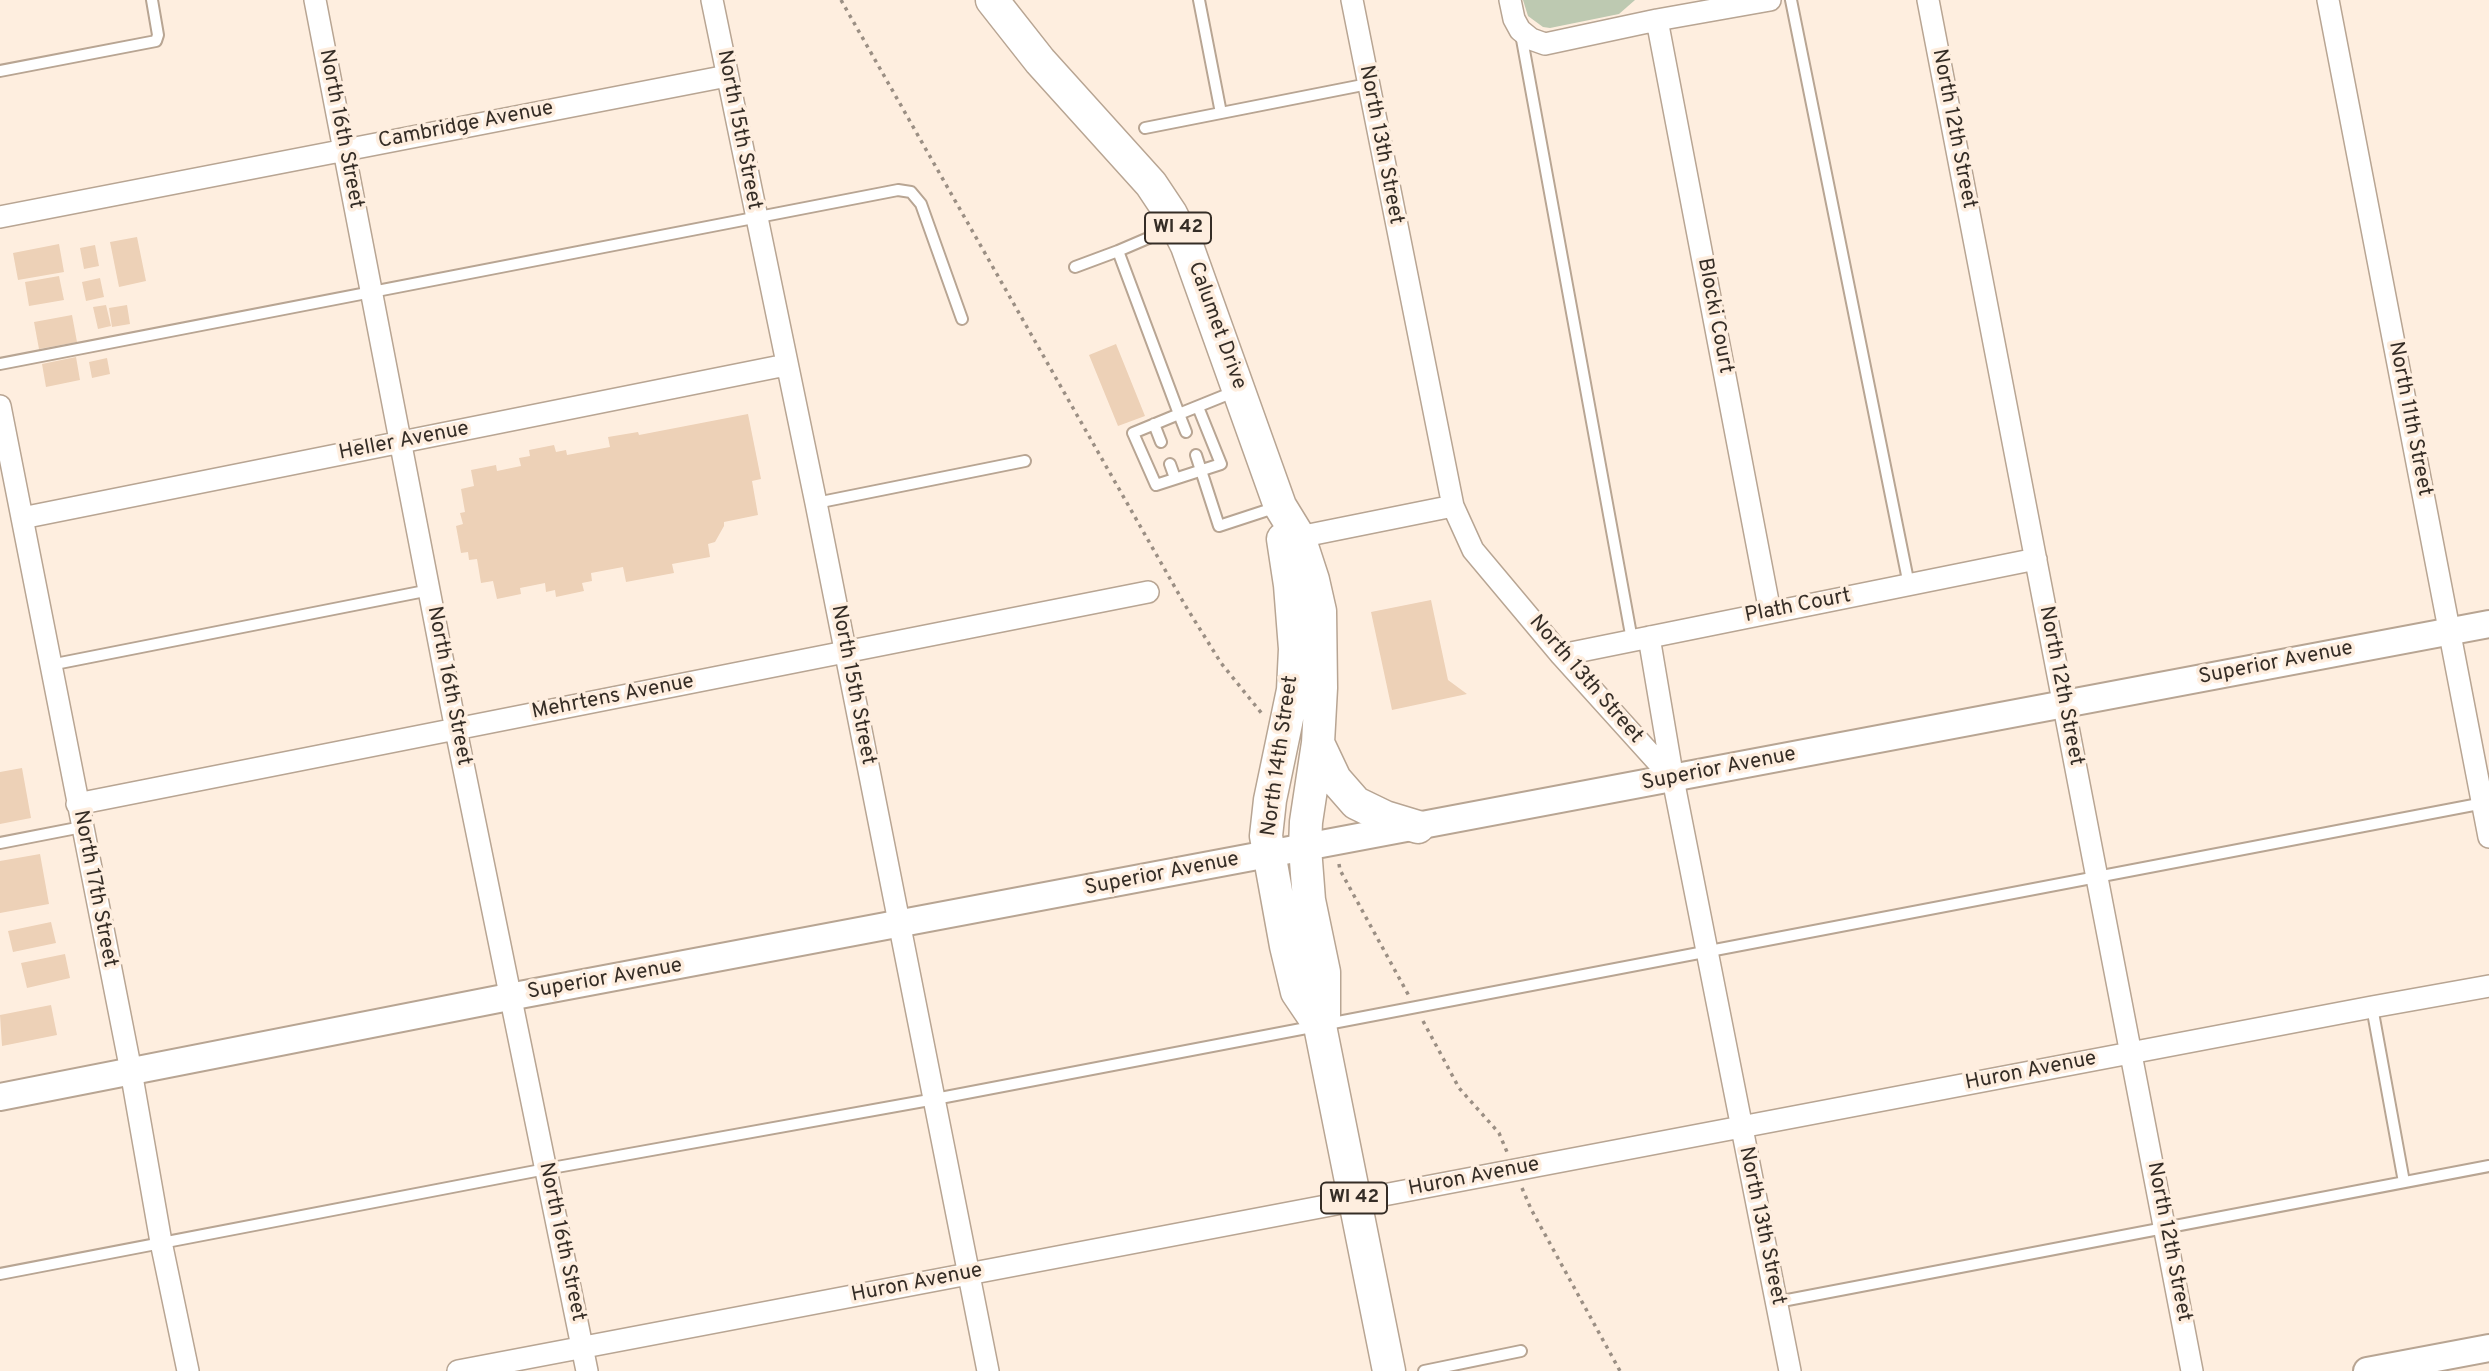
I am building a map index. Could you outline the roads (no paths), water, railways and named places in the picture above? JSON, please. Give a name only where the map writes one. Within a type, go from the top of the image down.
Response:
[{"type":"main road","name":"Calumet Drive","points":[[992,0],[1040,61],[1151,184],[1177,226],[1187,246],[1280,506]]},
{"type":"main road","name":"North 14th Street","points":[[1280,506],[1299,537],[1320,611],[1322,646],[1318,743],[1306,822],[1319,845],[1309,900],[1324,972],[1324,1016],[1320,1026]]},
{"type":"main road","name":"North 14th Street","points":[[1280,506],[1295,649],[1293,690],[1270,800],[1266,836],[1297,992],[1320,1026],[1389,1371]]},
{"type":"main road","points":[[1318,743],[1335,779],[1356,803],[1385,817],[1418,827]]},
{"type":"street","name":"North 16th Street","points":[[316,0],[456,730],[587,1371]]},
{"type":"street","name":"North 15th Street","points":[[712,0],[901,925],[988,1371]]},
{"type":"street","name":"North 13th Street","points":[[1352,0],[1453,506],[1473,550],[1561,655],[1673,779],[1790,1371]]},
{"type":"street","points":[[1510,0],[1514,19],[1520,30],[1531,39],[1545,44],[1770,0]]},
{"type":"street","name":"North 12th Street","points":[[1928,0],[2192,1371]]},
{"type":"street","name":"North 11th Street","points":[[2328,0],[2450,631],[2486,803],[2489,837]]},
{"type":"street","name":"Blocki Court","points":[[1657,20],[1770,612]]},
{"type":"street","name":"Cambridge Avenue","points":[[0,217],[727,76]]},
{"type":"street","name":"Heller Avenue","points":[[22,517],[786,365]]},
{"type":"street","name":"North 17th Street","points":[[0,406],[188,1371]]},
{"type":"street","points":[[1299,537],[1453,506]]},
{"type":"street","name":"Plath Court","points":[[1561,655],[2036,559]]},
{"type":"street","name":"Mehrtens Avenue","points":[[77,803],[1148,592]]},
{"type":"street","name":"Superior Avenue","points":[[0,1097],[509,998],[2489,624]]},
{"type":"street","points":[[1641,638],[1673,779]]},
{"type":"street","name":"Huron Avenue","points":[[458,1371],[2489,986]]},
{"type":"street","points":[[2367,1371],[2489,1348]]},
{"type":"lane","points":[[0,71],[156,41],[158,35],[152,0]]},
{"type":"lane","points":[[1199,0],[1221,113]]},
{"type":"lane","points":[[1791,0],[1909,585]]},
{"type":"lane","points":[[1520,30],[1641,638]]},
{"type":"lane","points":[[1145,128],[1368,84]]},
{"type":"lane","points":[[0,364],[898,190],[911,192],[919,201],[962,319]]},
{"type":"lane","points":[[1075,267],[1177,226]]},
{"type":"lane","points":[[1118,251],[1186,432]]},
{"type":"lane","points":[[1198,407],[1221,464],[1156,485],[1133,433],[1238,390]]},
{"type":"lane","points":[[1154,424],[1161,442]]},
{"type":"lane","points":[[1196,455],[1219,526],[1280,506]]},
{"type":"lane","points":[[816,503],[1025,461]]},
{"type":"lane","points":[[1170,464],[1175,478]]},
{"type":"lane","points":[[50,665],[430,590]]},
{"type":"lane","points":[[0,1273],[546,1169],[935,1100],[2486,803]]},
{"type":"lane","points":[[0,843],[82,827]]},
{"type":"lane","points":[[2372,1007],[2404,1182]]},
{"type":"lane","points":[[1777,1302],[2489,1166]]},
{"type":"lane","points":[[1424,1371],[1521,1351]]}]
